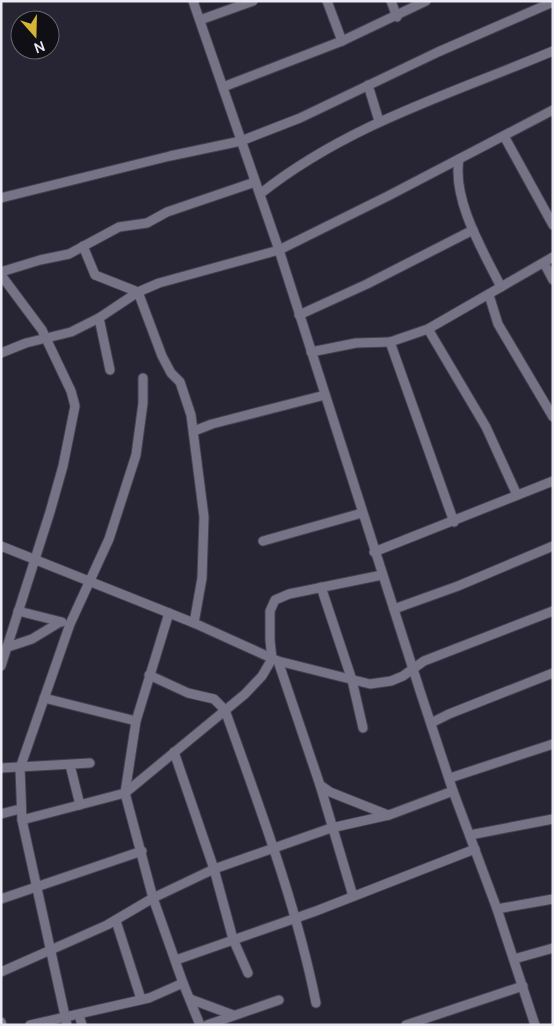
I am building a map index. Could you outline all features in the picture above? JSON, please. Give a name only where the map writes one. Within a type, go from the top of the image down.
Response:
[{"type":"street","points":[[193,1],[280,250],[374,552],[450,778],[453,792],[497,909],[535,1025]]},
{"type":"street","points":[[200,20],[253,1]]},
{"type":"street","points":[[320,1],[328,4],[342,41]]},
{"type":"street","points":[[391,1],[397,16]]},
{"type":"street","points":[[223,87],[342,41],[426,1]]},
{"type":"street","points":[[1,198],[170,156],[241,142],[300,118],[368,85],[553,2]]},
{"type":"street","points":[[260,194],[286,173],[321,151],[379,121],[553,51]]},
{"type":"street","points":[[368,85],[379,121]]},
{"type":"street","points":[[1,353],[26,343],[47,340],[71,332],[99,318],[138,292],[159,283],[280,250],[553,110]]},
{"type":"street","points":[[504,136],[553,225]]},
{"type":"street","points":[[459,159],[458,184],[473,230],[501,287]]},
{"type":"street","points":[[1,666],[63,466],[75,406],[47,340],[29,310],[1,274],[40,260],[68,254],[119,227],[147,223],[167,212],[255,182]]},
{"type":"street","points":[[299,315],[367,284],[473,230]]},
{"type":"street","points":[[83,246],[95,274],[138,292],[162,356],[180,382],[188,398],[194,431],[204,517],[202,578],[194,623]]},
{"type":"street","points":[[311,352],[356,343],[390,342],[428,329],[553,257]]},
{"type":"street","points":[[544,263],[553,280]]},
{"type":"street","points":[[489,295],[498,324],[553,417]]},
{"type":"street","points":[[99,318],[110,370]]},
{"type":"street","points":[[428,329],[486,427],[517,495]]},
{"type":"street","points":[[390,342],[454,522]]},
{"type":"street","points":[[66,1021],[20,809],[20,768],[70,624],[109,539],[136,455],[143,403],[143,378]]},
{"type":"street","points":[[194,431],[212,424],[325,394]]},
{"type":"street","points":[[374,552],[454,522],[553,481]]},
{"type":"street","points":[[263,541],[362,513]]},
{"type":"street","points":[[1,546],[91,580],[194,623],[275,660],[370,684],[392,681],[430,659],[553,611]]},
{"type":"street","points":[[394,609],[458,586],[553,546]]},
{"type":"street","points":[[353,896],[320,785],[275,660],[270,640],[270,611],[275,600],[289,594],[382,575]]},
{"type":"street","points":[[321,587],[352,680],[363,728]]},
{"type":"street","points":[[18,611],[70,624]]},
{"type":"street","points":[[169,613],[148,675],[136,721],[125,793],[153,898],[200,1025]]},
{"type":"street","points":[[8,647],[32,638],[60,622]]},
{"type":"street","points":[[22,820],[125,793],[257,682],[275,660]]},
{"type":"street","points":[[431,723],[458,710],[553,673]]},
{"type":"street","points":[[148,675],[188,694],[214,700],[224,710],[275,849],[316,1003]]},
{"type":"street","points":[[44,698],[136,721]]},
{"type":"street","points":[[450,778],[553,744]]},
{"type":"street","points":[[174,752],[214,870],[234,939],[248,973]]},
{"type":"street","points":[[1,768],[90,763]]},
{"type":"street","points":[[70,765],[80,805]]},
{"type":"street","points":[[320,785],[330,792],[389,815]]},
{"type":"street","points":[[1,972],[116,920],[153,898],[214,870],[332,828],[389,815],[453,792]]},
{"type":"street","points":[[1,814],[20,809]]},
{"type":"street","points":[[470,835],[553,819]]},
{"type":"street","points":[[176,960],[295,919],[475,849]]},
{"type":"street","points":[[1,899],[142,851]]},
{"type":"street","points":[[497,909],[553,899]]},
{"type":"street","points":[[116,920],[141,999]]},
{"type":"street","points":[[514,959],[553,948]]},
{"type":"street","points":[[30,1025],[66,1021],[79,1015],[163,993],[183,983]]},
{"type":"street","points":[[406,1025],[523,986]]},
{"type":"street","points":[[190,999],[232,1015]]},
{"type":"street","points":[[207,1025],[279,1000]]},
{"type":"street","points":[[79,1015],[82,1025]]}]
